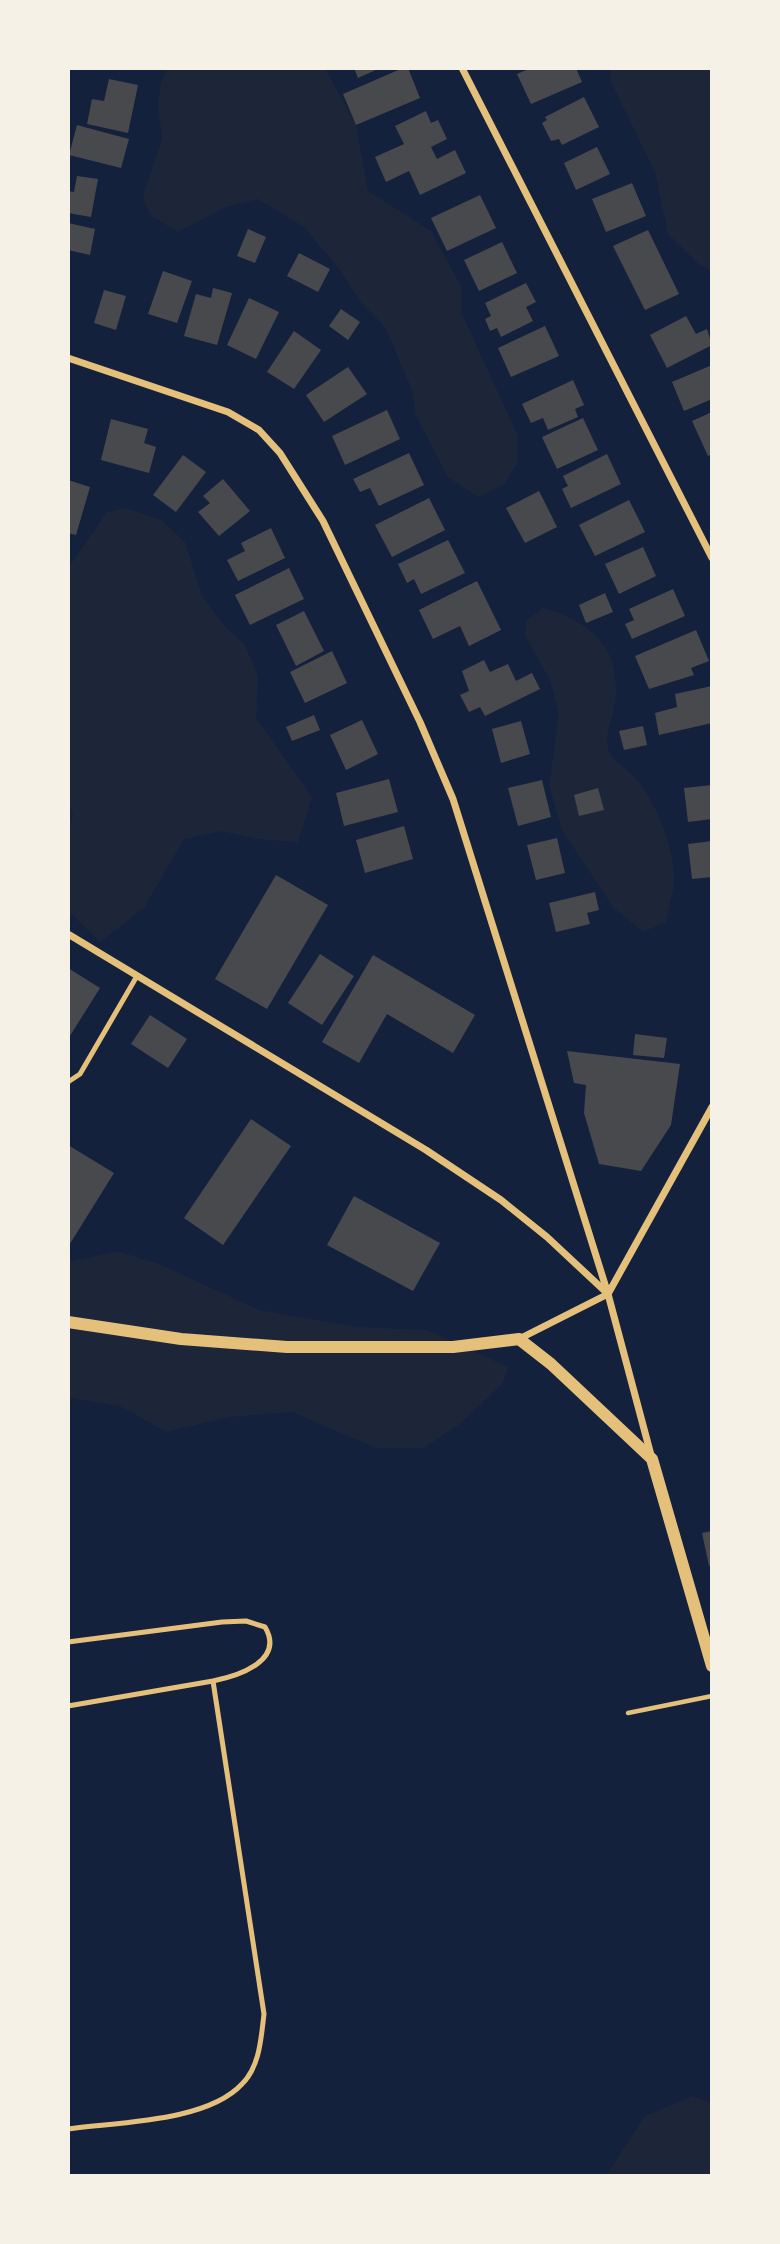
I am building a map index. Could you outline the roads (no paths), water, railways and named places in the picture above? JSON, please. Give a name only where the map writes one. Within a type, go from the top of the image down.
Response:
[{"type":"street","points":[[462,68],[712,558]]},
{"type":"street","points":[[68,358],[153,385],[246,421],[280,453],[305,489],[420,722],[453,799],[608,1294],[712,1666]]},
{"type":"street","points":[[68,934],[426,1150],[501,1200],[547,1237],[608,1294]]},
{"type":"street","points":[[68,1322],[181,1339],[287,1347],[453,1347],[519,1339],[608,1294],[712,1107]]},
{"type":"street","points":[[519,1339],[551,1364],[652,1459]]},
{"type":"lane","points":[[68,1082],[80,1074],[137,976]]},
{"type":"lane","points":[[68,1642],[246,1621],[265,1627],[271,1643],[267,1654],[254,1667],[237,1676],[68,1706]]},
{"type":"lane","points":[[68,2129],[193,2111],[223,2101],[244,2083],[259,2052],[264,2014],[213,1681]]}]
